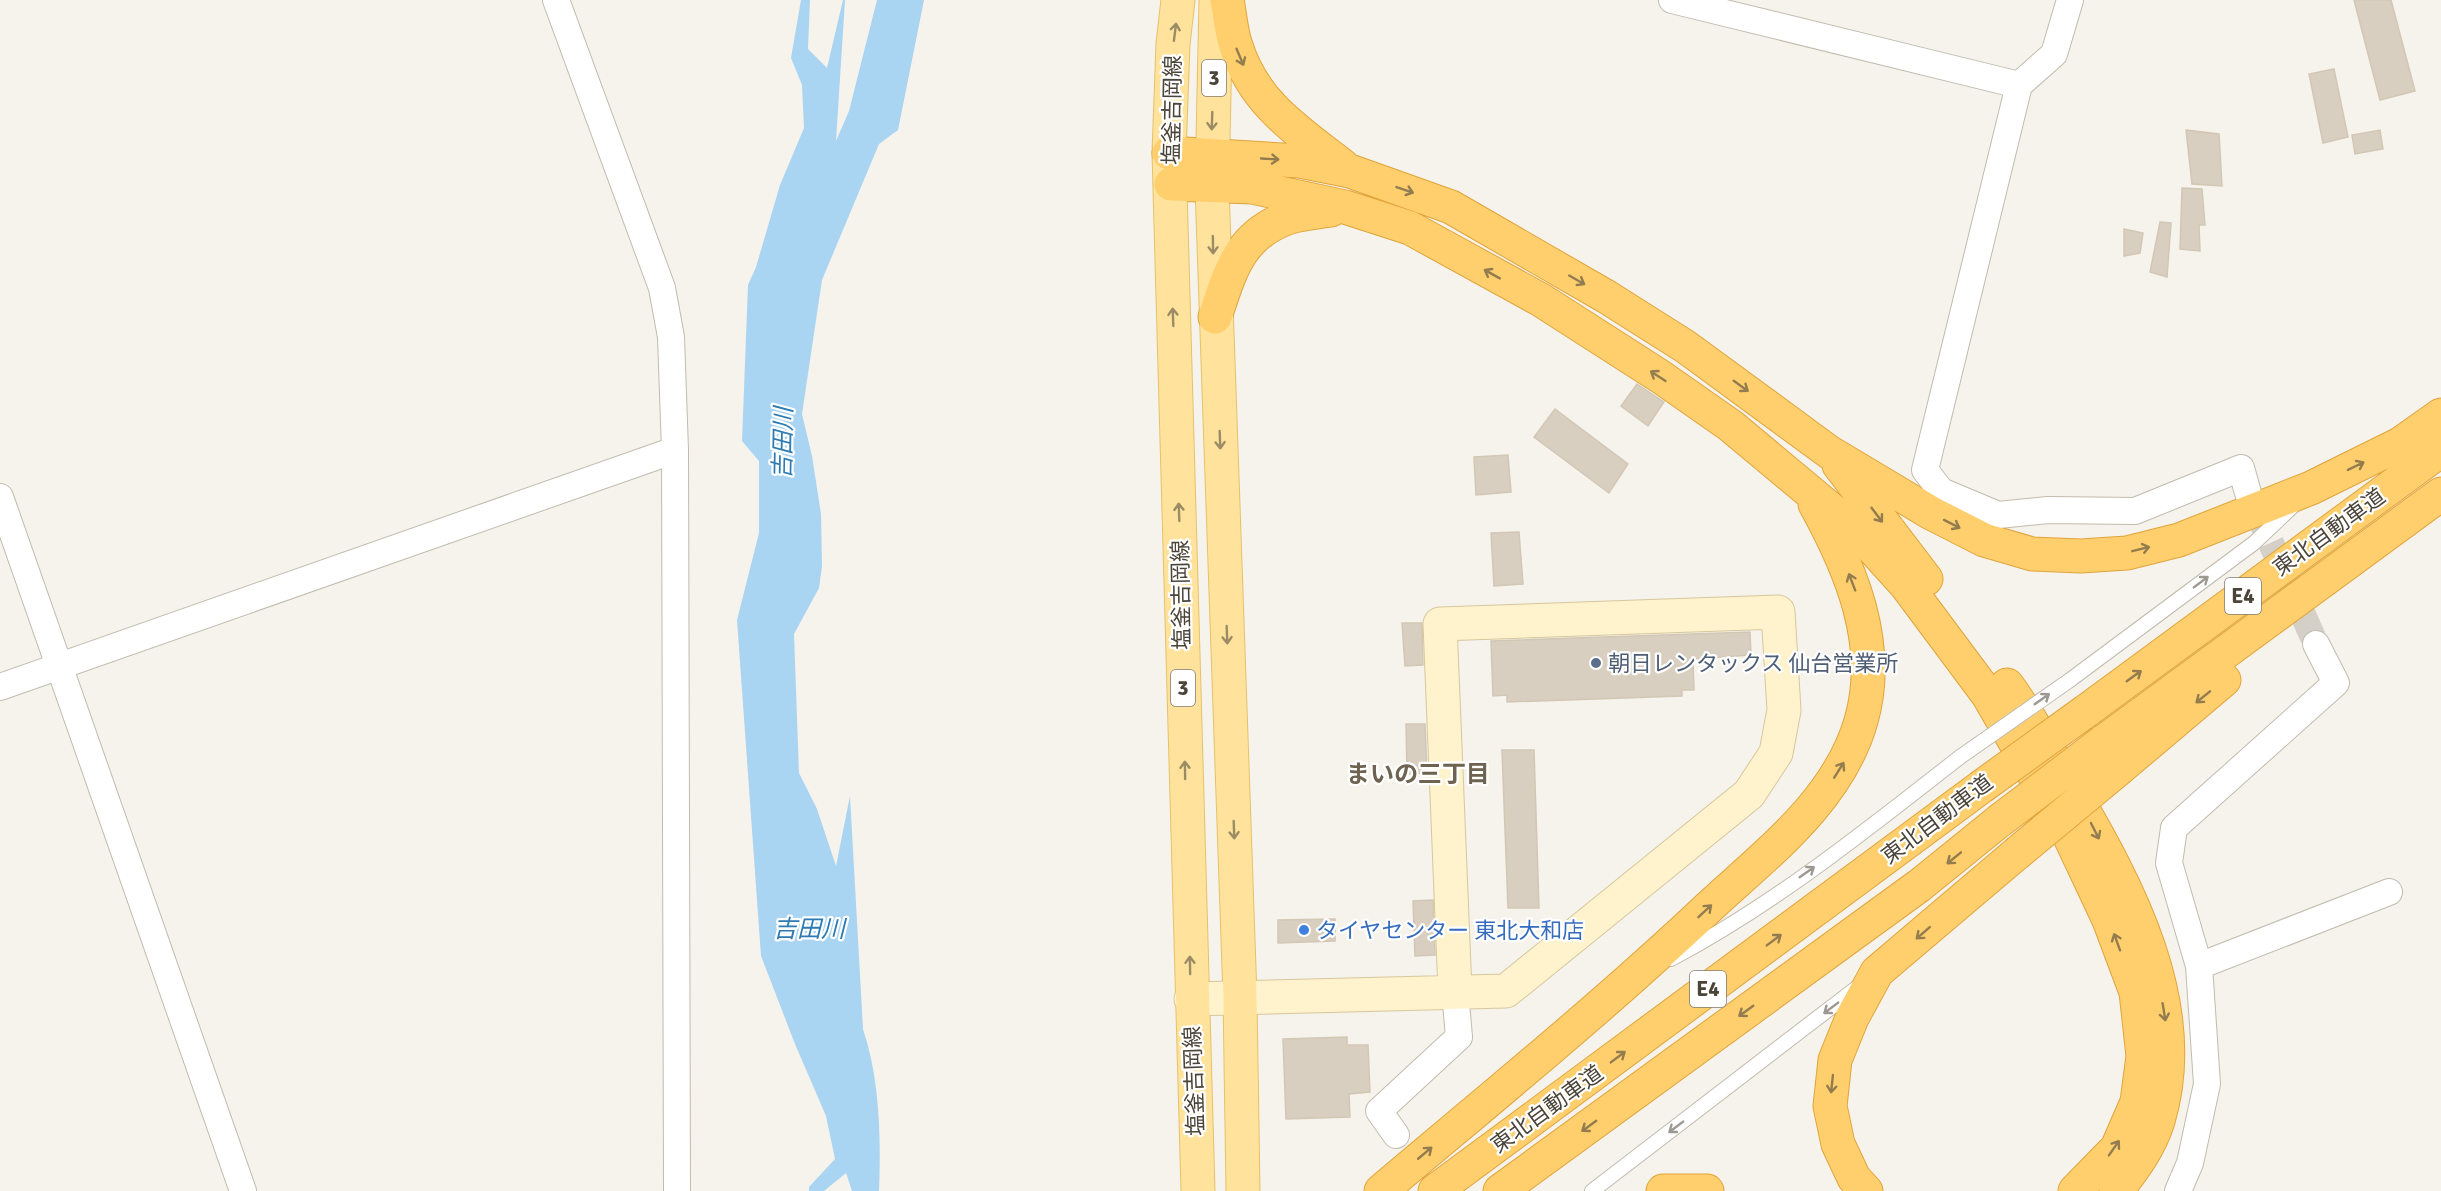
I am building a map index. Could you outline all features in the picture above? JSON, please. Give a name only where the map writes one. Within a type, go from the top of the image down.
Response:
[{"type":"highway","points":[[1227,0],[1236,46],[1250,79],[1263,100],[1294,128],[1350,171]]},
{"type":"highway","points":[[1170,169],[1212,171],[1300,161],[1350,171],[1451,207],[1607,297],[1686,347],[1829,452],[1931,513],[1984,540],[2032,554],[2081,556],[2127,553],[2179,540],[2312,488],[2400,444],[2441,415]]},
{"type":"highway","points":[[1212,171],[1252,187],[1345,207],[1410,228],[1541,300],[1661,377],[1731,426],[1806,486],[1858,532],[1906,585],[1988,695],[2069,835],[2109,920],[2136,992],[2143,1056],[2137,1102],[2117,1148],[2075,1191]]},
{"type":"highway","points":[[1215,317],[1232,269],[1244,248],[1258,232],[1290,217],[1345,207]]},
{"type":"highway","name":"東北自動車道","points":[[1435,1191],[2441,450]]},
{"type":"highway","points":[[1829,452],[2014,694],[2091,824],[2136,913],[2161,989],[2168,1039],[2166,1083],[2157,1122],[2136,1165],[2116,1191]]},
{"type":"highway","points":[[1380,1191],[1632,980],[1784,837],[1821,798],[1844,761],[1861,720],[1868,675],[1866,635],[1855,588],[1836,541],[1806,486]]},
{"type":"highway","name":"東北自動車道","points":[[1500,1191],[1920,885],[1999,821],[2112,755],[2405,520],[2441,494]]},
{"type":"highway","points":[[1866,1191],[1854,1178],[1838,1144],[1830,1106],[1835,1060],[1851,1018],[1877,972],[2016,854],[2112,755]]},
{"type":"highway","points":[[1663,1191],[1707,1191]]},
{"type":"main road","name":"塩釜吉岡線","points":[[1178,0],[1173,44],[1170,169],[1198,1191]]},
{"type":"main road","name":"塩釜吉岡線","points":[[1216,0],[1212,171],[1215,317],[1240,997],[1243,1191]]},
{"type":"street","points":[[556,0],[662,288],[671,337],[675,450],[677,1191]]},
{"type":"street","points":[[1672,0],[2019,85]]},
{"type":"street","points":[[2070,0],[2054,54],[2019,85],[1925,470],[1941,491],[1998,515],[2048,510],[2135,511],[2241,468],[2248,493]]},
{"type":"street","points":[[0,687],[675,450]]},
{"type":"street","points":[[0,497],[243,1191]]},
{"type":"street","points":[[1191,999],[1455,991],[1506,991],[1749,794],[1776,753],[1784,710],[1778,612],[1440,624],[1455,991],[1459,1036],[1379,1111],[1396,1135]]},
{"type":"street","points":[[2178,1191],[2190,1163],[2207,1084],[2199,966],[2169,863],[2174,828],[2336,683],[2316,644]]},
{"type":"street","points":[[2199,966],[2389,892]]},
{"type":"lane","points":[[1632,980],[1717,934],[1855,838],[1960,757],[2070,680],[2254,543],[2312,488]]},
{"type":"lane","points":[[1592,1191],[1877,972]]},
{"type":"water","name":"吉田川","points":[[801,0],[810,0],[808,49],[827,68],[843,0],[845,0],[836,141],[849,111],[877,0],[924,0],[898,130],[879,144],[822,280],[802,414],[812,456],[821,514],[822,566],[819,588],[794,634],[799,773],[817,809],[836,866],[850,796],[863,1029],[873,1068],[878,1109],[879,1191],[852,1191],[846,1173],[824,1191],[809,1191],[809,1187],[835,1159],[826,1116],[761,956],[737,620],[759,533],[759,461],[742,441],[748,285],[756,267],[780,185],[804,128],[802,85],[791,58]]},
{"type":"building","points":[[2354,0],[2391,0],[2415,91],[2380,100]]},
{"type":"building","points":[[2334,69],[2348,137],[2323,143],[2309,74]]},
{"type":"building","points":[[2186,130],[2219,134],[2222,186],[2192,184]]},
{"type":"building","points":[[2380,130],[2383,149],[2355,154],[2352,135]]},
{"type":"building","points":[[2182,188],[2202,189],[2205,225],[2199,225],[2200,251],[2180,249]]},
{"type":"building","points":[[2160,222],[2171,223],[2167,277],[2150,272]]},
{"type":"building","points":[[2124,229],[2143,233],[2140,253],[2124,256]]},
{"type":"building","points":[[1637,384],[1664,402],[1648,426],[1621,406]]},
{"type":"building","points":[[1555,409],[1628,464],[1609,493],[1534,437]]},
{"type":"building","points":[[1508,455],[1511,492],[1476,495],[1474,457]]},
{"type":"building","points":[[1519,532],[1523,584],[1494,586],[1491,533]]},
{"type":"building","points":[[1402,623],[1422,623],[1423,665],[1405,666]]},
{"type":"building","points":[[1750,632],[1751,655],[1693,659],[1694,690],[1682,690],[1682,696],[1507,702],[1507,695],[1493,696],[1491,641]]},
{"type":"building","points":[[1406,724],[1425,724],[1427,773],[1407,774]]},
{"type":"building","points":[[1502,750],[1534,750],[1539,908],[1508,908]]},
{"type":"building","points":[[1433,900],[1435,955],[1415,956],[1413,901]]},
{"type":"building","points":[[1335,919],[1335,941],[1278,943],[1278,920]]},
{"type":"building","points":[[1347,1037],[1347,1045],[1368,1045],[1370,1092],[1349,1094],[1350,1117],[1286,1119],[1283,1039]]},
{"type":"tunnel","points":[[2255,507],[2316,644]]},
{"type":"place","name":"朝日レンタックス 仙台営業所","points":[[1596,663]]},
{"type":"place","name":"タイヤセンター 東北大和店","points":[[1304,930]]},
{"type":"district","name":"まいの三丁目","points":[[1418,774]]}]
